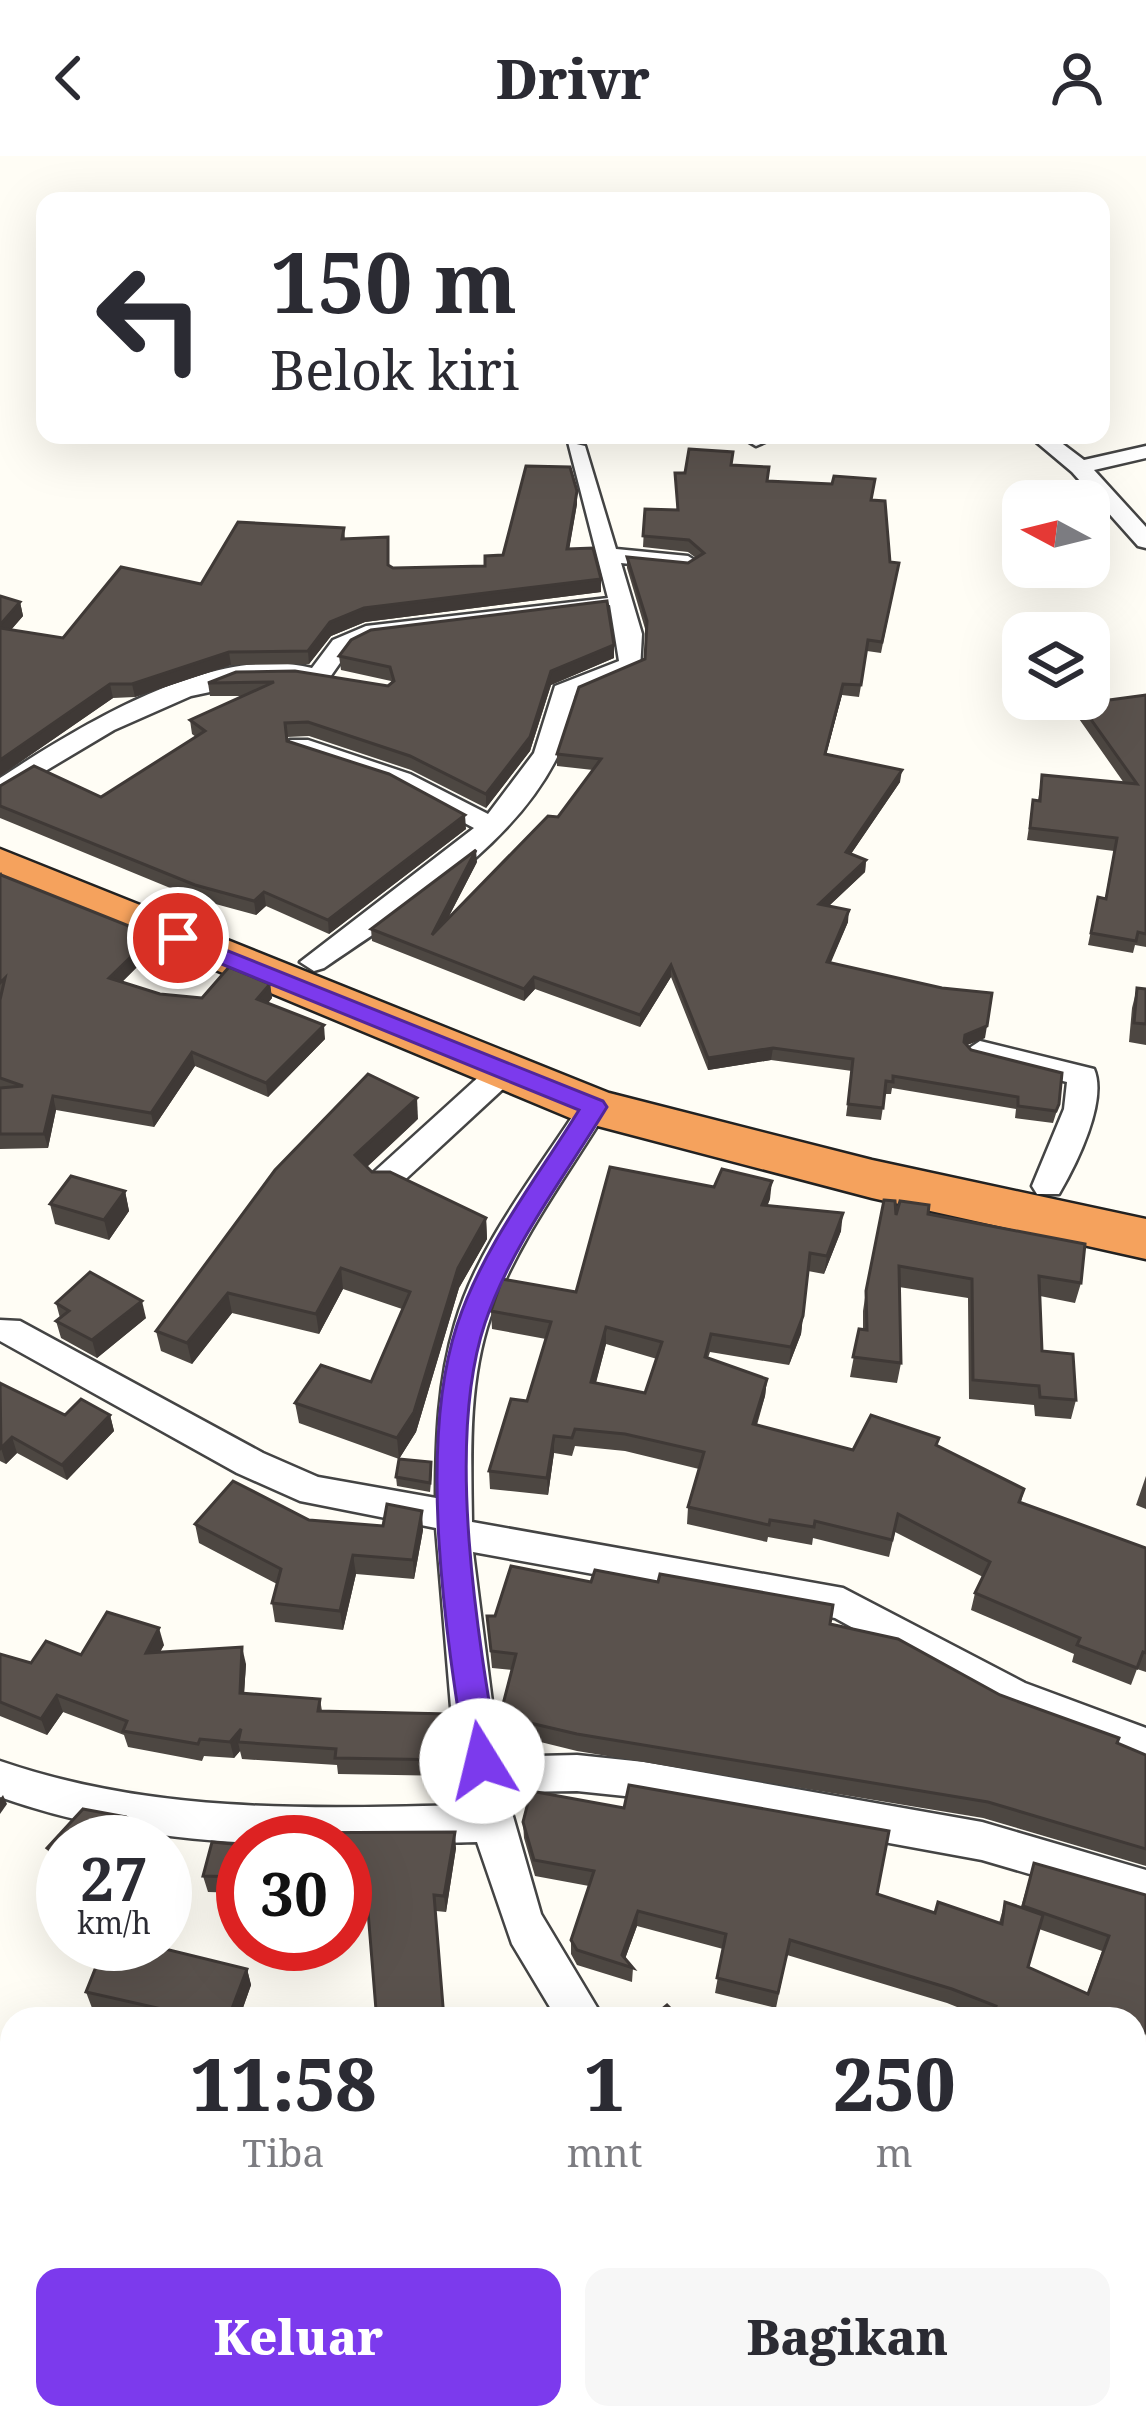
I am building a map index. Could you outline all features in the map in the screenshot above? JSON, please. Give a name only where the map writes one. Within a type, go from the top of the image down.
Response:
[{"type":"highway","points":[[0,834],[118,898],[594,1107],[872,1179],[1146,1207]]},
{"type":"highway","points":[[0,862],[314,962],[583,1070],[690,1106],[1075,1202],[1146,1239]]},
{"type":"street","points":[[1050,444],[1080,466],[1146,541]]},
{"type":"street","points":[[314,962],[377,919],[489,824],[544,759],[564,691],[631,665],[630,634],[575,446]]},
{"type":"street","points":[[1080,466],[1146,452]]},
{"type":"street","points":[[605,554],[688,562]]},
{"type":"street","points":[[319,675],[341,645],[366,633],[620,601]]},
{"type":"street","points":[[0,790],[91,730],[217,680],[252,671],[319,675],[358,684]]},
{"type":"street","points":[[299,745],[401,779],[489,824]]},
{"type":"street","points":[[980,1051],[1083,1076],[1075,1202]]},
{"type":"street","points":[[385,1180],[505,1070]]},
{"type":"street","points":[[575,2007],[522,1919],[495,1823],[464,1652],[453,1525],[459,1378],[471,1325],[491,1276],[594,1107]]},
{"type":"street","points":[[8,1330],[250,1463],[313,1492],[843,1604],[1011,1695],[1146,1745]]},
{"type":"street","points":[[485,1775],[577,1773],[644,1780],[982,1841],[1146,1889]]},
{"type":"street","points":[[0,1779],[146,1819],[325,1826],[495,1823]]},
{"type":"building","points":[[689,449],[733,452],[731,465],[769,467],[767,481],[832,484],[834,476],[875,479],[871,500],[885,501],[890,562],[899,563],[882,642],[868,640],[861,685],[843,684],[825,754],[902,770],[846,852],[866,860],[819,904],[849,910],[827,962],[942,988],[992,993],[987,1026],[965,1035],[964,1042],[971,1050],[1062,1073],[1056,1111],[1018,1106],[1018,1097],[893,1076],[893,1082],[886,1081],[883,1108],[848,1104],[853,1059],[773,1048],[708,1058],[671,965],[640,1015],[534,977],[524,989],[371,929],[476,850],[432,935],[548,816],[558,817],[601,759],[557,754],[579,687],[645,659],[647,621],[627,557],[688,563],[704,553],[689,540],[643,536],[645,509],[678,510],[675,473],[685,473]]},
{"type":"building","points":[[526,466],[570,467],[577,491],[567,549],[593,548],[601,579],[364,608],[330,622],[308,651],[229,652],[132,684],[110,684],[0,760],[0,628],[63,638],[121,567],[201,584],[238,522],[344,528],[342,539],[388,537],[388,565],[393,568],[485,566],[485,556],[503,555]]},
{"type":"building","points":[[0,596],[20,602],[0,625]]},
{"type":"building","points":[[607,601],[614,645],[551,671],[530,737],[486,794],[410,756],[308,722],[285,723],[287,741],[389,774],[465,815],[328,920],[264,892],[254,901],[195,885],[0,806],[0,786],[34,766],[101,797],[205,731],[190,720],[274,682],[208,683],[236,672],[295,671],[388,686],[394,681],[390,667],[339,656],[351,640],[371,630]]},
{"type":"building","points":[[1146,695],[1146,934],[1138,932],[1136,941],[1091,933],[1098,897],[1106,899],[1117,838],[1030,828],[1033,800],[1040,801],[1042,775],[1137,784],[1091,720],[1110,720],[1110,700]]},
{"type":"building","points":[[0,873],[144,932],[132,942],[142,946],[109,978],[160,994],[202,998],[229,967],[270,984],[257,999],[324,1025],[266,1083],[192,1052],[151,1113],[53,1096],[44,1134],[0,1134],[0,1088],[23,1086],[0,1078],[0,1000],[5,978],[0,983]]},
{"type":"building","points":[[1137,988],[1146,989],[1146,1024],[1134,1023]]},
{"type":"building","points":[[368,1074],[417,1098],[355,1155],[372,1172],[390,1172],[486,1218],[458,1268],[414,1412],[397,1438],[295,1403],[321,1365],[371,1382],[410,1292],[341,1268],[316,1314],[228,1293],[187,1343],[156,1331],[275,1170]]},
{"type":"building","points":[[610,1167],[714,1187],[722,1169],[772,1181],[762,1205],[843,1213],[827,1256],[810,1253],[803,1316],[791,1347],[711,1334],[705,1357],[767,1379],[753,1424],[853,1450],[871,1415],[939,1438],[936,1445],[1024,1489],[1019,1502],[1146,1548],[1146,1653],[1137,1668],[1077,1645],[1080,1638],[975,1593],[990,1562],[898,1514],[892,1540],[815,1521],[814,1527],[770,1520],[769,1525],[688,1507],[704,1452],[625,1434],[575,1429],[572,1438],[554,1436],[547,1478],[489,1471],[511,1399],[527,1401],[551,1322],[491,1311],[502,1279],[576,1292]],"holes":[[[606,1327],[662,1342],[645,1393],[591,1382]]]},
{"type":"building","points":[[71,1176],[125,1191],[104,1220],[50,1204]]},
{"type":"building","points":[[884,1200],[895,1201],[896,1215],[900,1201],[929,1205],[928,1214],[1085,1244],[1081,1283],[1039,1276],[1042,1351],[1073,1354],[1076,1400],[1040,1397],[1039,1386],[973,1380],[972,1279],[899,1266],[901,1363],[853,1357],[859,1329],[867,1330],[866,1291]]},
{"type":"building","points":[[90,1272],[142,1301],[92,1340],[56,1321],[69,1311],[56,1303]]},
{"type":"building","points":[[0,1383],[65,1415],[81,1399],[110,1415],[62,1465],[12,1437],[1,1448]]},
{"type":"building","points":[[399,1459],[431,1462],[430,1483],[396,1477]]},
{"type":"building","points":[[233,1481],[309,1520],[383,1526],[387,1504],[422,1511],[413,1560],[353,1555],[340,1611],[272,1603],[281,1569],[195,1524]]},
{"type":"building","points":[[511,1566],[591,1582],[595,1570],[658,1582],[660,1574],[833,1605],[830,1624],[898,1639],[1000,1695],[1119,1738],[1117,1743],[1146,1755],[1146,1849],[988,1802],[577,1734],[500,1716],[516,1654],[491,1651],[487,1616],[495,1616]]},
{"type":"building","points":[[107,1612],[159,1628],[146,1653],[242,1647],[240,1693],[320,1699],[318,1711],[449,1714],[451,1760],[335,1758],[336,1749],[238,1742],[241,1729],[230,1742],[200,1739],[198,1744],[123,1731],[127,1721],[57,1695],[41,1719],[0,1702],[0,1654],[31,1663],[46,1641],[81,1655]]},
{"type":"building","points":[[629,1785],[889,1831],[877,1894],[935,1913],[938,1902],[1002,1924],[1005,1902],[1043,1915],[1028,1967],[1088,1994],[1109,1936],[1023,1906],[1034,1863],[1146,1895],[1146,2007],[996,2007],[952,1989],[790,1940],[778,1993],[717,1978],[726,1934],[638,1911],[622,1955],[633,1968],[577,1950],[571,1940],[594,1871],[534,1860],[523,1822],[531,1791],[624,1808]]},
{"type":"building","points":[[83,1809],[115,1815],[77,1815]]},
{"type":"building","points":[[372,1832],[455,1832],[444,1896],[434,1895],[443,2007],[376,2007]]},
{"type":"building","points":[[212,1842],[216,1842],[216,1876],[203,1876]]},
{"type":"building","points":[[192,1956],[216,1961],[216,1971],[246,1971],[233,2007],[153,2007],[86,1992],[94,1971],[192,1971]]},
{"type":"route","points":[[178,938],[594,1107],[491,1276],[471,1325],[459,1378],[453,1521],[464,1652],[482,1761]]}]
